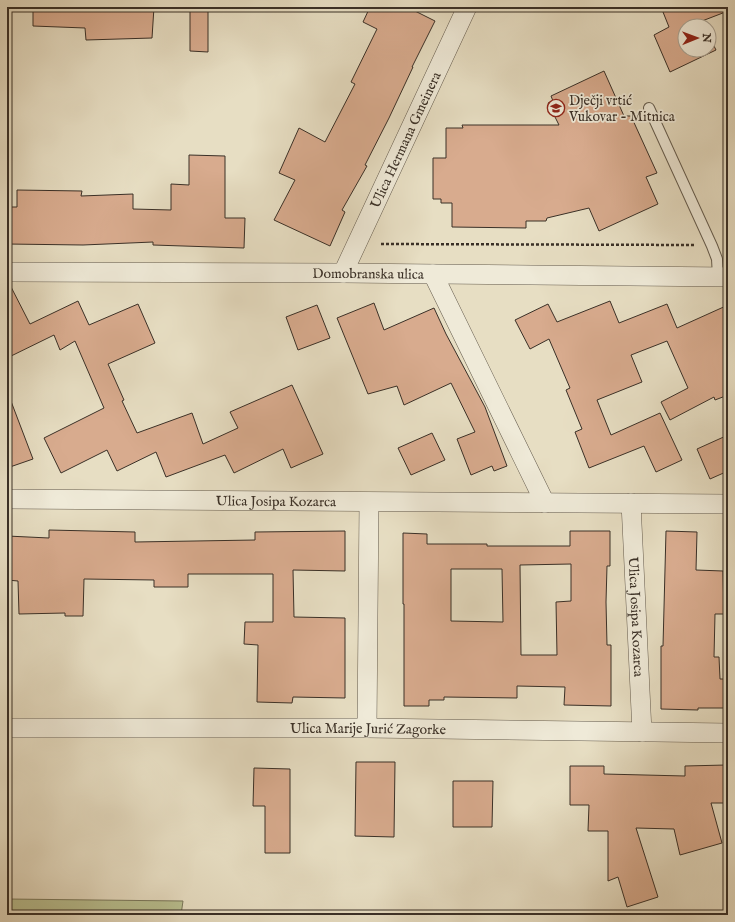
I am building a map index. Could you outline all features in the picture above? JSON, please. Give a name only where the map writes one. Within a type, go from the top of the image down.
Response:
[{"type":"street","name":"Ulica Hermana Gmeinera","points":[[343,273],[467,7]]},
{"type":"street","name":"Domobranska ulica","points":[[7,272],[343,273],[723,277]]},
{"type":"street","points":[[433,274],[545,503]]},
{"type":"street","name":"Ulica Josipa Kozarca","points":[[7,499],[728,504]]},
{"type":"street","points":[[367,728],[369,502]]},
{"type":"street","name":"Ulica Josipa Kozarca","points":[[631,503],[642,732]]},
{"type":"street","name":"Ulica Marije Jurić Zagorke","points":[[7,728],[367,728],[728,733]]},
{"type":"lane","points":[[649,108],[712,246],[723,277]]},
{"type":"green space","points":[[7,899],[183,901],[181,915],[7,915]]},
{"type":"building","points":[[33,7],[154,7],[152,38],[86,40],[85,28],[33,26]]},
{"type":"building","points":[[190,7],[208,7],[208,52],[190,51]]},
{"type":"building","points":[[370,7],[407,7],[435,21],[365,165],[367,166],[342,210],[345,212],[330,246],[274,220],[295,180],[279,173],[299,128],[325,142],[355,84],[351,82],[377,29],[363,22]]},
{"type":"building","points":[[661,7],[728,7],[728,11],[710,18],[677,18],[677,58],[699,58],[670,72],[654,35],[669,27]]},
{"type":"building","points":[[604,71],[624,116],[631,116],[657,173],[646,177],[658,204],[599,231],[589,208],[547,218],[546,221],[526,221],[526,228],[452,227],[452,203],[441,203],[441,199],[433,199],[433,158],[446,158],[446,128],[463,128],[462,125],[559,125],[548,103],[553,101],[551,96]]},
{"type":"building","points":[[189,155],[225,156],[225,218],[245,218],[244,248],[153,245],[153,242],[83,245],[7,244],[7,207],[17,207],[17,190],[82,191],[81,196],[133,194],[133,209],[171,210],[171,184],[189,185]]},
{"type":"building","points":[[7,283],[9,283],[30,324],[78,301],[89,325],[138,304],[155,343],[108,364],[124,400],[122,401],[137,433],[192,413],[203,444],[238,428],[230,412],[292,385],[323,454],[291,468],[283,449],[234,473],[225,455],[166,477],[156,452],[117,471],[107,450],[61,473],[44,438],[104,408],[75,341],[60,350],[54,335],[7,358]]},
{"type":"building","points":[[610,301],[619,323],[667,304],[677,328],[728,305],[728,395],[715,400],[714,397],[670,420],[661,402],[688,388],[667,341],[631,355],[642,382],[597,400],[611,435],[660,413],[682,460],[656,472],[644,446],[589,468],[575,432],[582,429],[566,390],[570,388],[549,339],[530,349],[515,320],[548,304],[557,322]]},
{"type":"building","points":[[374,303],[384,330],[434,308],[446,334],[485,407],[507,466],[494,471],[492,466],[471,475],[457,439],[475,432],[451,383],[404,405],[397,386],[368,394],[337,318]]},
{"type":"building","points":[[317,305],[330,338],[298,350],[286,317]]},
{"type":"building","points":[[7,396],[9,396],[33,459],[7,468]]},
{"type":"building","points":[[432,433],[445,460],[411,475],[398,448]]},
{"type":"building","points":[[728,435],[728,471],[710,479],[697,449]]},
{"type":"building","points":[[49,530],[135,532],[135,542],[255,540],[255,532],[345,531],[345,571],[293,570],[294,617],[345,618],[345,698],[293,697],[292,703],[257,702],[258,645],[244,644],[245,622],[273,622],[273,574],[188,574],[188,587],[154,587],[154,580],[84,579],[83,616],[65,616],[65,613],[19,614],[18,581],[7,580],[7,536],[49,538]]},
{"type":"building","points":[[570,531],[610,531],[610,566],[607,566],[606,602],[607,645],[611,645],[611,706],[564,705],[565,687],[517,686],[517,698],[444,697],[444,700],[429,700],[429,706],[404,706],[403,533],[427,534],[427,544],[570,546]],"holes":[[[571,564],[571,601],[556,602],[557,655],[521,655],[520,565]],[[451,569],[502,569],[503,622],[451,621]]]},
{"type":"building","points":[[666,531],[697,532],[696,570],[723,571],[724,614],[715,614],[714,657],[719,657],[720,679],[728,679],[728,708],[698,708],[698,710],[661,709],[661,646],[663,646]]},
{"type":"building","points":[[356,762],[395,762],[394,837],[355,836]]},
{"type":"building","points":[[726,765],[727,803],[711,803],[722,843],[680,855],[674,829],[636,828],[658,897],[627,907],[618,877],[608,881],[608,831],[588,831],[589,805],[570,805],[570,766],[604,766],[604,774],[685,776],[685,766]]},
{"type":"building","points":[[254,768],[290,769],[290,853],[265,853],[265,806],[253,806]]},
{"type":"building","points":[[453,781],[493,781],[492,827],[453,827]]},
{"type":"place","name":"Dječji vrtić Vukovar - Mitnica","points":[[556,108]]}]
